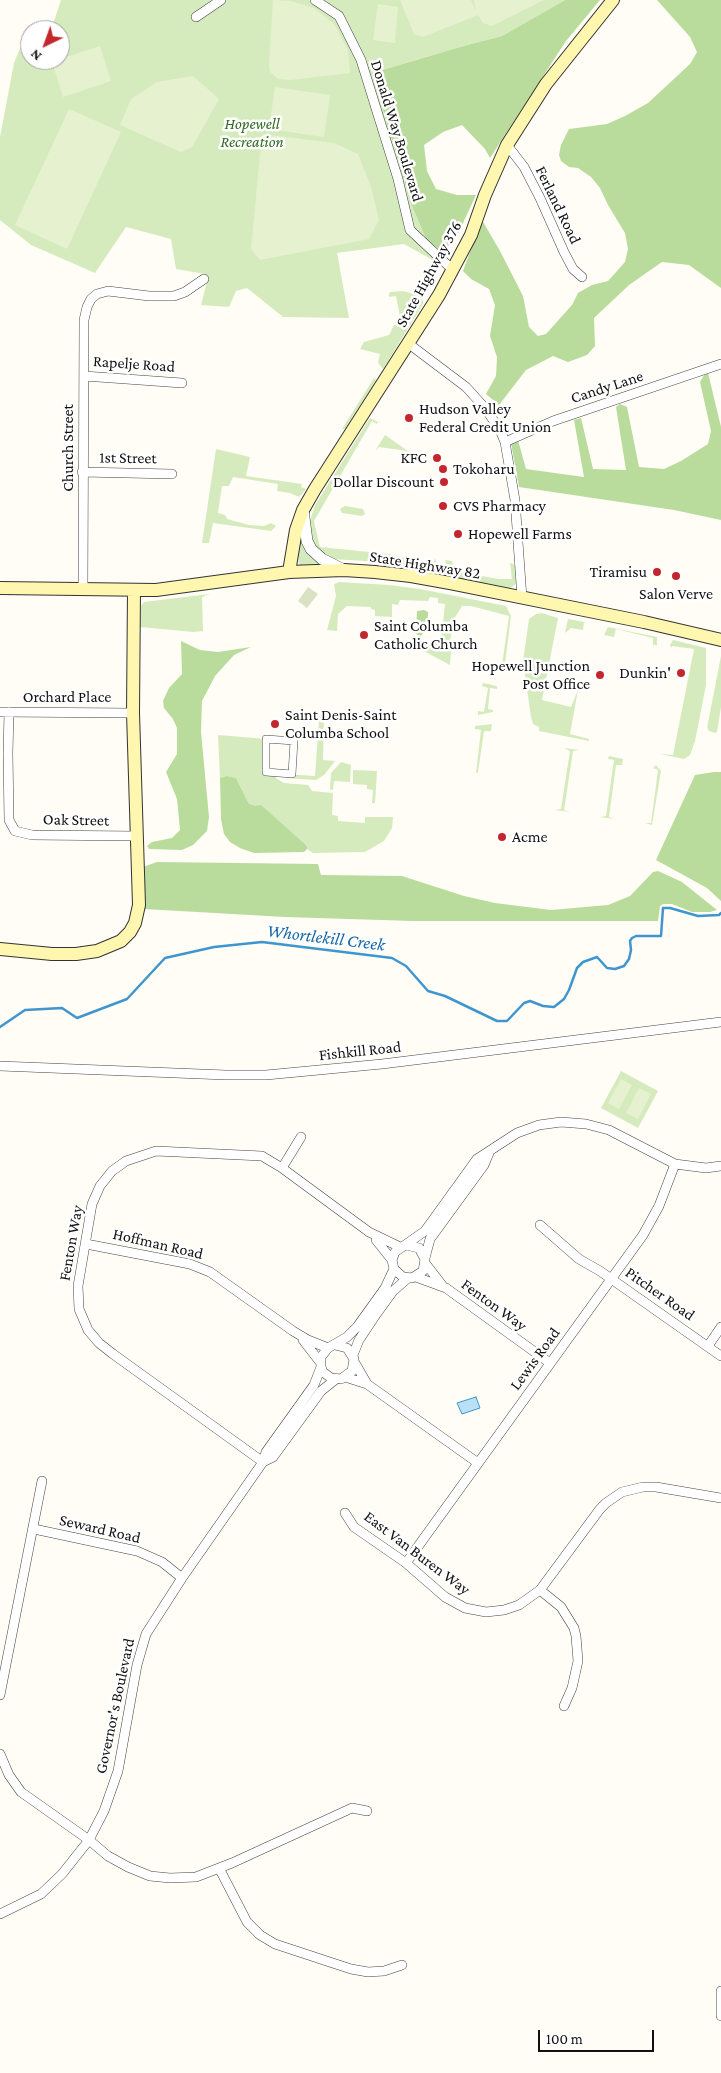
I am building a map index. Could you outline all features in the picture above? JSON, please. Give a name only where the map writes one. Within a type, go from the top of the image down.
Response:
[{"type":"main road","name":"State Highway 376","points":[[288,572],[296,530],[304,510],[315,489],[409,344],[453,270],[471,235],[485,195],[507,145],[546,84],[614,0]]},
{"type":"main road","name":"State Highway 82","points":[[0,588],[134,590],[187,587],[288,572],[344,570],[411,576],[644,622],[721,640]]},
{"type":"main road","points":[[0,950],[52,954],[76,954],[97,951],[121,941],[130,932],[139,912],[133,713],[134,590]]},
{"type":"street","points":[[196,17],[221,0]]},
{"type":"street","name":"Donald Way Boulevard","points":[[315,0],[339,16],[361,60],[398,179],[410,230],[453,270]]},
{"type":"street","name":"Ferland Road","points":[[507,145],[524,167],[564,252],[573,269],[582,277]]},
{"type":"street","name":"Church Street","points":[[83,589],[84,320],[87,307],[91,299],[97,294],[108,292],[149,296],[174,296],[185,292],[204,279]]},
{"type":"street","points":[[409,344],[466,387],[485,408],[500,430],[505,442],[515,500],[522,598]]},
{"type":"street","name":"Candy Lane","points":[[505,442],[552,421],[721,364]]},
{"type":"street","name":"Rapelje Road","points":[[84,376],[182,383]]},
{"type":"street","name":"1st Street","points":[[82,472],[172,474]]},
{"type":"street","points":[[304,510],[306,541],[322,558],[344,570]]},
{"type":"street","name":"Orchard Place","points":[[5,712],[66,714],[133,713]]},
{"type":"street","name":"Oak Street","points":[[5,712],[8,752],[9,820],[15,831],[32,835],[136,836]]},
{"type":"street","points":[[266,739],[294,741],[292,774],[278,773],[266,772],[266,739]]},
{"type":"street","name":"Fishkill Road","points":[[0,1066],[266,1075],[382,1064],[721,1022]]},
{"type":"street","points":[[478,1463],[367,1384],[327,1375],[321,1364],[324,1352],[348,1337],[384,1288],[393,1264],[395,1252],[421,1236],[477,1159],[489,1153],[510,1136],[539,1125],[561,1122],[586,1124],[609,1130],[675,1164],[706,1168],[721,1166]]},
{"type":"street","points":[[282,1168],[301,1137]]},
{"type":"street","name":"Fenton Way","points":[[264,1462],[99,1343],[88,1330],[79,1309],[78,1286],[92,1204],[100,1186],[112,1171],[126,1160],[156,1151],[262,1156],[282,1168],[369,1232],[383,1246],[393,1264]]},
{"type":"street","points":[[341,1378],[352,1372],[359,1340],[393,1291],[423,1271],[430,1240],[484,1165],[489,1153]]},
{"type":"street","name":"Lewis Road","points":[[406,1563],[643,1235],[659,1206],[675,1164]]},
{"type":"street","name":"Pitcher Road","points":[[540,1225],[579,1260],[612,1279],[721,1356]]},
{"type":"street","name":"Fenton Way","points":[[369,1232],[403,1246]]},
{"type":"street","name":"Hoffman Road","points":[[86,1244],[190,1264],[210,1272],[308,1340],[331,1346]]},
{"type":"street","points":[[403,1246],[418,1248],[425,1261]]},
{"type":"street","name":"Fenton Way","points":[[425,1261],[446,1288],[550,1363]]},
{"type":"street","points":[[393,1264],[399,1275],[412,1277]]},
{"type":"street","name":"Fenton Way","points":[[412,1277],[446,1288]]},
{"type":"street","points":[[708,1346],[721,1328]]},
{"type":"street","name":"Hoffman Road","points":[[294,1331],[308,1345],[321,1364]]},
{"type":"street","points":[[331,1346],[347,1348],[367,1384]]},
{"type":"street","name":"Governor's Boulevard","points":[[0,1914],[41,1894],[62,1874],[89,1840],[104,1811],[118,1771],[137,1665],[146,1634],[182,1578],[264,1462],[266,1452],[314,1385],[321,1364]]},
{"type":"street","name":"Governor's Boulevard","points":[[264,1462],[273,1457],[321,1391],[341,1378]]},
{"type":"street","points":[[0,1695],[34,1530],[42,1481]]},
{"type":"street","name":"East Van Buren Way","points":[[345,1513],[354,1527],[406,1563],[445,1597],[455,1603],[486,1612],[512,1608],[540,1590],[600,1509],[622,1492],[656,1486],[721,1498]]},
{"type":"street","name":"Seward Road","points":[[34,1530],[137,1551],[162,1562],[182,1578]]},
{"type":"street","points":[[540,1590],[561,1607],[574,1628],[576,1636],[578,1660],[572,1688],[564,1706]]},
{"type":"street","points":[[0,1754],[9,1775],[21,1792],[89,1840],[108,1856],[150,1876],[170,1878],[196,1877],[352,1808],[367,1811]]},
{"type":"street","points":[[219,1868],[247,1922],[260,1935],[275,1944],[351,1969],[368,1972],[384,1971],[402,1965]]},
{"type":"street","points":[[721,1991],[721,2016]]},
{"type":"green space","name":"Hopewell Recreation","points":[[61,0],[565,0],[502,36],[372,73],[410,201],[426,239],[443,252],[438,263],[404,244],[337,253],[349,318],[283,317],[247,288],[236,291],[229,307],[201,305],[208,278],[205,274],[176,269],[171,239],[126,227],[95,273],[31,245],[0,220],[0,137],[14,63],[20,48],[20,70],[70,70],[70,20],[54,20]]},
{"type":"green space","points":[[273,0],[291,1],[314,8],[335,25],[348,50],[350,73],[290,80],[278,79],[270,72]]},
{"type":"green space","points":[[400,0],[471,0],[476,11],[474,0],[544,0],[492,26],[483,23],[478,15],[423,37],[414,34]]},
{"type":"green space","points":[[565,0],[600,0],[566,41],[490,158],[485,149],[462,125],[443,132],[424,145],[427,171],[436,189],[457,195],[476,195],[457,236],[443,252],[426,239],[410,201],[372,73],[502,36]]},
{"type":"green space","points":[[657,0],[721,0],[721,288],[689,265],[662,262],[629,285],[594,318],[595,346],[587,355],[568,362],[553,356],[526,370],[499,405],[486,394],[496,376],[497,357],[490,336],[495,305],[489,289],[471,279],[463,271],[482,220],[523,296],[529,327],[538,336],[546,334],[572,305],[578,293],[592,285],[608,281],[625,262],[628,249],[625,233],[600,188],[591,177],[578,168],[569,167],[561,161],[559,155],[561,145],[569,129],[607,124],[625,116],[648,103],[690,64],[697,52],[690,37]]},
{"type":"green space","points":[[378,4],[398,7],[395,43],[373,40]]},
{"type":"green space","points":[[100,46],[111,81],[63,97],[55,70],[70,70],[70,56]]},
{"type":"green space","points":[[193,76],[219,99],[192,147],[181,152],[120,125],[131,99],[157,82]]},
{"type":"green space","points":[[275,87],[330,95],[324,137],[269,129]]},
{"type":"green space","points":[[69,109],[121,132],[67,249],[15,225]]},
{"type":"green space","points":[[262,134],[334,143],[358,154],[371,187],[379,220],[369,239],[260,260],[251,249]]},
{"type":"green space","points":[[403,291],[417,295],[423,300],[423,304],[383,369],[378,363],[380,354],[360,349],[364,342],[389,335],[394,325],[401,322],[396,296],[389,297],[389,294],[390,292]]},
{"type":"green space","points":[[708,373],[721,427],[721,520],[674,510],[519,487],[511,443],[518,440],[526,469],[584,477],[574,420],[581,418],[593,469],[626,470],[616,407],[620,404],[627,407],[639,467],[664,469],[681,461],[708,444],[711,431],[700,382],[704,375]]},
{"type":"green space","points":[[374,378],[376,380],[345,429],[342,429]]},
{"type":"green space","points":[[370,418],[378,422],[377,424],[372,421],[314,521],[320,547],[389,554],[433,565],[435,558],[440,575],[382,562],[331,559],[323,555],[311,542],[309,524],[315,505]]},
{"type":"green space","points":[[385,435],[408,451],[411,458],[408,458],[407,451],[379,447],[375,451]]},
{"type":"green space","points":[[216,449],[250,457],[246,476],[302,484],[301,487],[306,489],[299,497],[277,491],[278,484],[233,477],[229,486],[222,486],[218,513],[225,515],[227,519],[249,525],[264,526],[271,523],[276,526],[271,531],[213,523],[209,543],[202,543]]},
{"type":"green space","points":[[345,506],[363,509],[365,514],[362,516],[342,513],[340,509]]},
{"type":"green space","points":[[301,534],[322,564],[299,565],[298,555]]},
{"type":"green space","points":[[445,560],[452,561],[454,568],[458,572],[499,579],[512,579],[510,563],[513,564],[515,566],[516,584],[509,589],[453,577],[449,573]]},
{"type":"green space","points":[[339,582],[420,589],[506,606],[511,616],[505,664],[501,669],[493,672],[488,670],[490,664],[502,665],[509,616],[471,606],[462,606],[454,619],[449,647],[451,651],[450,665],[424,651],[433,643],[441,643],[445,604],[438,603],[438,598],[430,597],[428,601],[400,600],[398,605],[392,604],[392,617],[375,616],[375,610],[371,609],[371,607],[347,606],[338,614],[337,631],[327,630],[336,596],[334,584]]},
{"type":"green space","points":[[308,587],[318,594],[307,608],[298,601]]},
{"type":"green space","points":[[210,594],[202,597],[203,631],[193,632],[140,627],[141,606],[144,602]]},
{"type":"green space","points":[[424,610],[428,612],[427,631],[420,636],[416,634],[417,611]]},
{"type":"green space","points":[[542,613],[558,618],[542,700],[571,707],[578,690],[570,734],[589,739],[589,741],[539,731],[539,727],[533,724],[523,661],[529,619],[536,614]]},
{"type":"green space","points":[[568,619],[584,622],[583,630],[571,628],[565,633]]},
{"type":"green space","points":[[608,627],[657,637],[657,645],[653,645],[653,638],[616,629],[614,637],[604,635]]},
{"type":"green space","points":[[673,640],[706,648],[706,685],[695,741],[690,755],[684,759],[660,754],[673,755],[694,649],[672,646],[671,648],[670,645]]},
{"type":"green space","points":[[181,641],[200,650],[218,652],[251,647],[234,655],[215,676],[202,701],[201,732],[209,817],[207,831],[193,845],[182,850],[149,849],[147,846],[152,842],[172,838],[180,830],[177,799],[166,772],[177,754],[177,728],[173,719],[164,708],[163,701],[169,688],[182,674]]},
{"type":"green space","points":[[721,656],[721,707],[717,732],[715,733],[707,728]]},
{"type":"green space","points":[[483,683],[497,686],[497,689],[490,688],[488,709],[493,710],[493,712],[478,715],[478,711],[484,712],[488,688],[482,686]]},
{"type":"green space","points":[[302,712],[324,715],[323,760],[335,761],[324,775],[316,780],[287,778],[284,774],[315,776],[319,721],[302,719]]},
{"type":"green space","points":[[492,724],[491,731],[484,731],[478,772],[476,773],[481,730],[475,729],[475,726]]},
{"type":"green space","points":[[218,735],[266,739],[266,772],[272,772],[277,779],[284,783],[308,785],[312,791],[333,793],[332,815],[338,816],[338,821],[365,823],[365,817],[393,817],[392,828],[384,841],[365,852],[313,853],[290,832],[249,804],[236,778],[227,776],[220,778]]},
{"type":"green space","points":[[564,748],[579,750],[573,751],[564,810],[570,812],[555,810],[561,809],[570,751]]},
{"type":"green space","points":[[609,756],[623,759],[622,765],[616,765],[609,817],[615,819],[600,817],[606,816],[614,760],[608,759]]},
{"type":"green space","points":[[341,762],[351,765],[350,782],[334,781],[333,790],[330,789],[331,773]]},
{"type":"green space","points":[[656,765],[661,771],[652,825],[645,823],[651,823],[658,770],[653,768]]},
{"type":"green space","points":[[353,770],[377,771],[375,803],[372,803],[373,790],[367,789],[367,785],[353,784]]},
{"type":"green space","points":[[721,772],[721,901],[707,888],[656,860],[695,775]]},
{"type":"green space","points":[[227,776],[236,778],[249,804],[261,805],[307,846],[307,849],[304,852],[254,853],[230,842],[224,834],[221,819],[220,778]]},
{"type":"green space","points":[[157,862],[318,864],[321,875],[402,876],[464,896],[495,903],[551,910],[608,905],[630,896],[653,872],[658,871],[682,882],[717,910],[692,912],[672,904],[663,904],[660,906],[658,921],[413,921],[285,917],[144,909],[143,867]]},
{"type":"green space","points":[[621,1071],[658,1091],[638,1128],[601,1108]]},
{"type":"green space","points":[[621,1079],[632,1085],[619,1109],[608,1103]]},
{"type":"green space","points":[[639,1088],[651,1094],[638,1119],[626,1113]]},
{"type":"water","points":[[476,1397],[480,1408],[462,1414],[457,1403]]},
{"type":"waterway","name":"Whortlekill Creek","points":[[0,1027],[25,1010],[62,1008],[77,1018],[127,999],[165,958],[214,947],[262,942],[392,958],[406,966],[428,991],[445,996],[497,1021],[507,1021],[524,1003],[530,1001],[543,1006],[554,1007],[564,999],[577,968],[583,962],[597,957],[607,968],[615,969],[624,966],[629,959],[630,941],[632,938],[636,936],[661,936],[663,908],[670,908],[698,916],[719,915],[721,913]]},
{"type":"place","name":"Hudson Valley Federal Credit Union","points":[[409,418]]},
{"type":"place","name":"KFC","points":[[437,458]]},
{"type":"place","name":"Tokoharu","points":[[443,469]]},
{"type":"place","name":"Dollar Discount","points":[[444,482]]},
{"type":"place","name":"CVS Pharmacy","points":[[443,506]]},
{"type":"place","name":"Hopewell Farms","points":[[458,534]]},
{"type":"place","name":"Tiramisu","points":[[657,572]]},
{"type":"place","name":"Salon Verve","points":[[676,576]]},
{"type":"place","name":"Saint Columba Catholic Church","points":[[364,635]]},
{"type":"place","name":"Dunkin'","points":[[681,673]]},
{"type":"place","name":"Hopewell Junction Post Office","points":[[600,675]]},
{"type":"place","name":"Saint Denis-Saint Columba School","points":[[275,724]]},
{"type":"place","name":"Acme","points":[[502,837]]}]
